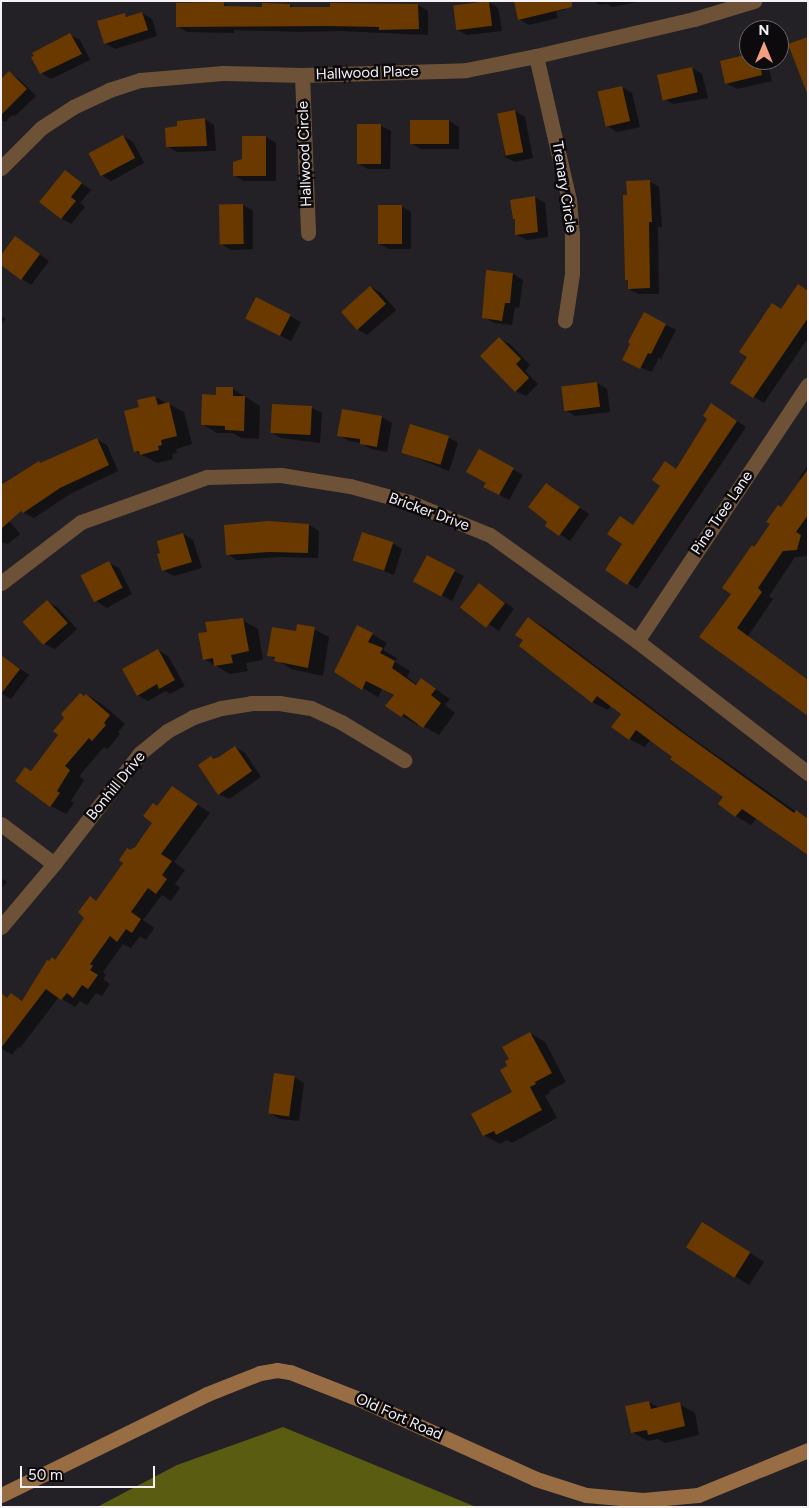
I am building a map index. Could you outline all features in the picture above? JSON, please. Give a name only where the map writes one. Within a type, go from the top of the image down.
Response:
[{"type":"main road","name":"Old Fort Road","points":[[1,1495],[207,1394],[260,1373],[277,1370],[290,1372],[359,1399],[536,1479],[586,1495],[643,1500],[698,1495],[808,1450]]},
{"type":"street","name":"Hallwood Place","points":[[1,168],[41,128],[65,112],[110,90],[140,80],[222,73],[302,75],[466,70],[536,56],[694,19],[754,1]]},
{"type":"street","name":"Trenary Circle","points":[[536,56],[569,200],[572,234],[572,274],[565,320]]},
{"type":"street","name":"Hallwood Circle","points":[[302,75],[308,233]]},
{"type":"street","name":"Pine Tree Lane","points":[[637,641],[808,385]]},
{"type":"street","name":"Bricker Drive","points":[[1,584],[81,522],[207,477],[281,475],[350,486],[409,502],[490,535],[637,641],[808,772]]},
{"type":"street","name":"Bonhill Drive","points":[[1,927],[54,864],[140,753],[167,731],[193,717],[221,708],[251,703],[279,703],[311,708],[341,722],[404,760]]},
{"type":"street","points":[[1,824],[54,864]]},
{"type":"shaded area","points":[[283,1427],[476,1507],[97,1507],[177,1465]]},
{"type":"building","points":[[489,1],[492,26],[456,30],[453,5]]},
{"type":"building","points":[[514,1],[572,1],[572,7],[518,20]]},
{"type":"building","points":[[224,2],[224,6],[262,7],[262,3],[290,4],[290,7],[330,7],[330,3],[418,4],[419,29],[379,30],[379,27],[330,26],[176,27],[176,3]]},
{"type":"building","points":[[142,12],[148,30],[104,44],[97,21],[125,13],[126,17]]},
{"type":"building","points":[[70,33],[82,54],[40,74],[31,57],[34,56],[32,53]]},
{"type":"building","points":[[808,37],[808,93],[789,47],[789,44]]},
{"type":"building","points":[[739,56],[739,70],[761,70],[762,75],[725,84],[720,61]]},
{"type":"building","points":[[692,67],[698,92],[663,100],[657,75]]},
{"type":"building","points":[[9,71],[27,89],[1,115],[1,79]]},
{"type":"building","points":[[622,86],[630,121],[606,127],[598,92]]},
{"type":"building","points":[[515,110],[523,152],[506,156],[497,113]]},
{"type":"building","points":[[205,118],[207,146],[166,147],[165,128],[177,126],[177,121]]},
{"type":"building","points":[[410,120],[449,120],[449,144],[410,144]]},
{"type":"building","points":[[357,124],[381,124],[381,164],[357,164]]},
{"type":"building","points":[[123,135],[135,158],[101,176],[89,153]]},
{"type":"building","points":[[242,136],[266,136],[266,176],[233,176],[233,162],[242,159]]},
{"type":"building","points":[[65,170],[82,183],[71,197],[76,201],[61,219],[39,202]]},
{"type":"building","points":[[650,180],[652,222],[649,222],[650,288],[628,289],[628,280],[625,280],[623,195],[627,195],[626,181]]},
{"type":"building","points":[[535,196],[538,232],[515,235],[515,219],[513,219],[510,200]]},
{"type":"building","points":[[219,204],[243,204],[244,244],[220,244]]},
{"type":"building","points":[[378,205],[402,205],[402,244],[378,244]]},
{"type":"building","points":[[15,236],[40,254],[21,280],[1,265],[1,255]]},
{"type":"building","points":[[486,270],[513,273],[510,303],[505,303],[502,321],[482,318]]},
{"type":"building","points":[[798,284],[808,291],[808,318],[753,398],[730,383],[747,357],[739,352],[772,303],[781,309]]},
{"type":"building","points":[[370,286],[386,304],[357,330],[341,312]]},
{"type":"building","points":[[256,297],[291,315],[280,336],[245,318]]},
{"type":"building","points":[[644,312],[666,324],[651,354],[648,353],[640,369],[622,360],[630,344],[628,342]]},
{"type":"building","points":[[499,337],[521,359],[516,364],[529,378],[515,392],[480,356]]},
{"type":"building","points":[[597,382],[600,407],[564,411],[561,386]]},
{"type":"building","points":[[216,387],[233,387],[233,396],[245,396],[244,431],[225,430],[225,426],[201,425],[202,394],[216,395]]},
{"type":"building","points":[[155,396],[158,405],[169,402],[177,436],[161,440],[162,445],[158,446],[159,450],[140,455],[139,451],[134,452],[124,411],[139,407],[137,400]]},
{"type":"building","points":[[711,403],[737,421],[627,585],[605,570],[622,544],[607,534],[620,516],[633,525],[660,486],[652,480],[665,461],[676,469],[707,419],[703,416]]},
{"type":"building","points":[[272,404],[312,406],[310,435],[270,433]]},
{"type":"building","points":[[342,409],[382,416],[377,447],[360,444],[360,439],[337,436]]},
{"type":"building","points":[[410,424],[449,436],[440,465],[401,453]]},
{"type":"building","points":[[97,438],[109,465],[60,488],[23,513],[21,511],[1,529],[1,485],[39,461],[40,463]]},
{"type":"building","points":[[479,449],[514,468],[499,495],[483,487],[486,483],[466,472]]},
{"type":"building","points":[[808,469],[808,515],[796,532],[801,535],[797,550],[783,551],[758,588],[762,592],[737,628],[808,680],[808,716],[699,637],[731,594],[722,588],[752,545],[754,547],[770,524],[766,522],[778,505],[781,507]]},
{"type":"building","points":[[546,483],[580,507],[559,536],[545,526],[547,522],[528,507]]},
{"type":"building","points":[[268,521],[309,524],[308,553],[269,552],[226,555],[224,525]]},
{"type":"building","points":[[362,532],[393,542],[384,571],[353,561]]},
{"type":"building","points":[[183,533],[192,562],[162,571],[157,554],[160,553],[157,541]]},
{"type":"building","points":[[427,555],[455,570],[441,597],[413,581]]},
{"type":"building","points":[[109,561],[123,588],[94,602],[80,576]]},
{"type":"building","points":[[479,583],[505,603],[486,628],[460,607]]},
{"type":"building","points":[[47,600],[68,623],[43,645],[22,622]]},
{"type":"building","points":[[528,617],[676,728],[794,813],[796,810],[808,819],[808,855],[742,809],[735,817],[718,804],[723,797],[670,759],[672,757],[636,730],[629,740],[611,727],[621,714],[597,696],[592,703],[519,646],[523,640],[515,635]]},
{"type":"building","points":[[243,618],[249,651],[231,655],[233,663],[214,666],[213,658],[203,660],[198,633],[207,632],[205,622]]},
{"type":"building","points":[[297,624],[315,627],[308,668],[274,661],[275,657],[267,656],[272,627],[296,631]]},
{"type":"building","points":[[357,625],[373,633],[368,642],[383,648],[380,653],[395,661],[392,668],[416,685],[421,678],[436,689],[431,695],[441,703],[423,728],[404,714],[401,717],[385,706],[394,695],[366,681],[362,690],[334,672]]},
{"type":"building","points":[[158,649],[175,680],[159,689],[157,684],[137,696],[122,669]]},
{"type":"building","points":[[1,655],[20,669],[1,694]]},
{"type":"building","points":[[80,693],[84,696],[86,694],[110,715],[104,723],[106,725],[92,741],[89,738],[65,766],[70,770],[57,791],[60,793],[50,807],[15,781],[25,767],[31,771],[58,735],[53,731],[64,718],[61,714]]},
{"type":"building","points":[[235,746],[252,771],[218,795],[198,765],[211,756],[213,759],[219,757]]},
{"type":"building","points":[[172,786],[198,804],[161,854],[172,861],[162,875],[167,879],[156,894],[148,888],[131,912],[141,919],[132,933],[126,929],[117,942],[110,936],[90,964],[93,966],[90,970],[98,975],[88,989],[82,985],[73,998],[67,993],[61,1000],[46,989],[1,1048],[1,993],[7,998],[11,993],[22,1001],[47,960],[49,961],[52,957],[55,960],[84,918],[78,912],[90,896],[96,901],[123,863],[119,860],[127,848],[130,850],[135,847],[152,823],[143,816],[153,803],[157,806]]},
{"type":"building","points":[[530,1032],[552,1073],[535,1082],[536,1084],[530,1087],[542,1110],[496,1135],[494,1131],[483,1136],[471,1114],[512,1092],[500,1070],[507,1066],[505,1061],[509,1059],[502,1047]]},
{"type":"building","points":[[274,1073],[295,1076],[289,1117],[268,1114]]},
{"type":"building","points":[[702,1222],[750,1252],[734,1278],[686,1247]]},
{"type":"building","points":[[649,1401],[651,1409],[680,1402],[685,1426],[648,1435],[647,1430],[631,1433],[625,1406]]}]
